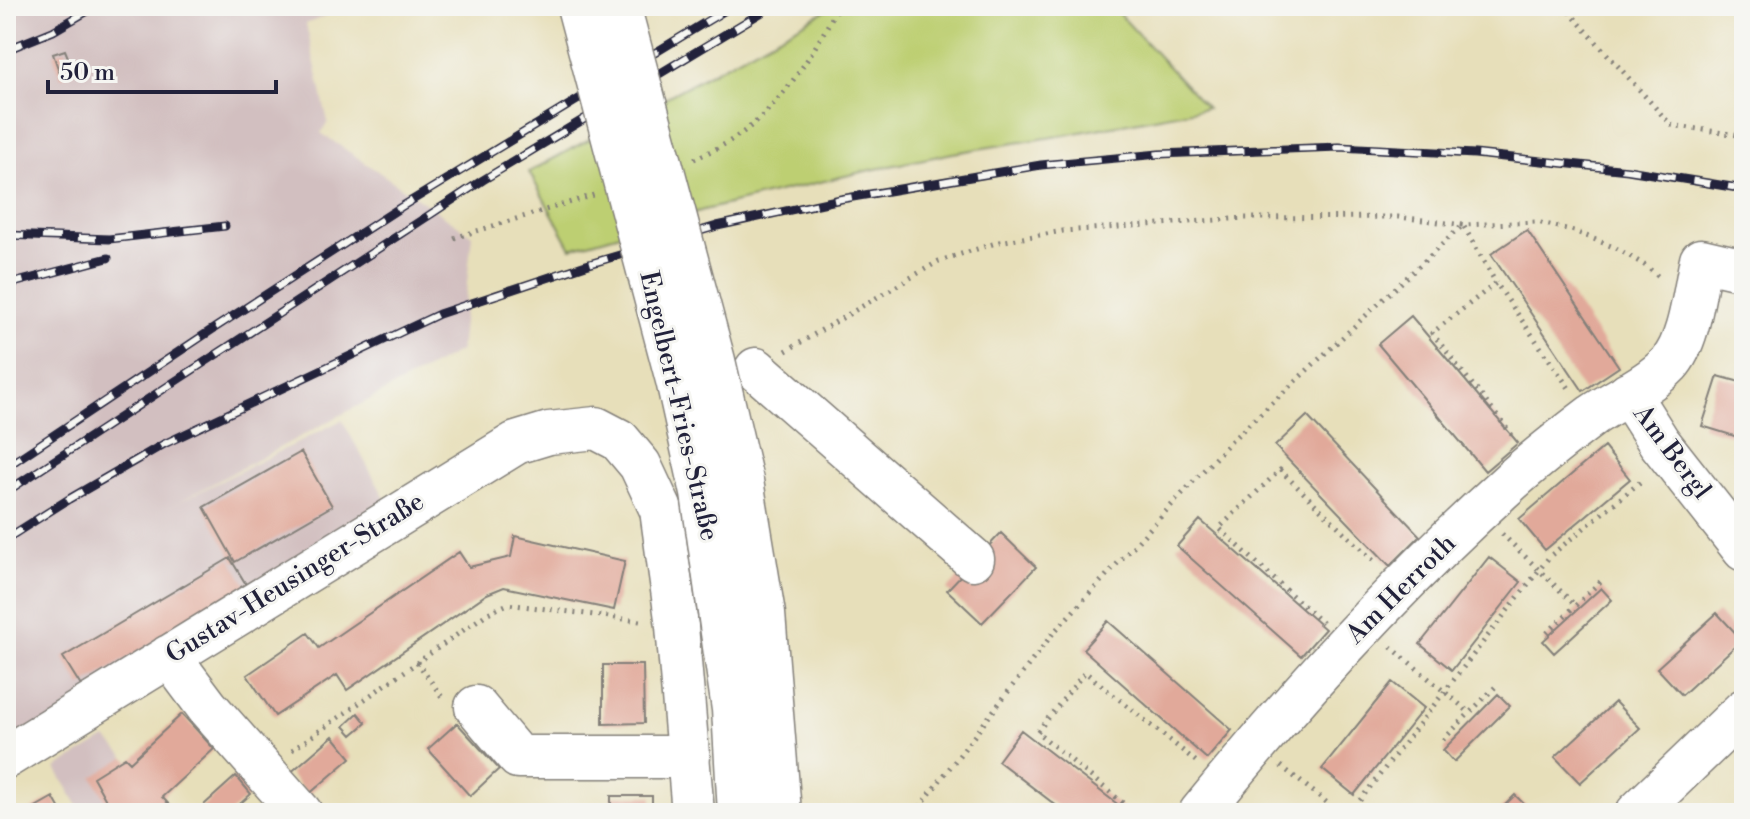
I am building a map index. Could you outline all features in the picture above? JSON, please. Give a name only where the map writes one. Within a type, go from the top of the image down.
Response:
[{"type":"main road","name":"Engelbert-Fries-Straße","points":[[579,6],[678,380],[703,493],[734,709],[740,813]]},
{"type":"main road","name":"Engelbert-Fries-Straße","points":[[618,6],[713,361],[741,481],[763,614],[779,813]]},
{"type":"street","name":"Am Herroth","points":[[1212,798],[1255,745],[1355,635],[1478,512],[1590,418],[1670,363],[1680,347],[1701,260],[1744,270]]},
{"type":"street","points":[[756,369],[973,559]]},
{"type":"street","name":"Am Bergl","points":[[1628,393],[1672,457],[1744,550]]},
{"type":"street","name":"Gustav-Heusinger-Straße","points":[[6,757],[516,443],[549,433],[596,428],[619,440],[640,465],[661,510],[677,626]]},
{"type":"street","points":[[677,626],[693,813]]},
{"type":"street","points":[[169,656],[208,708],[301,813]]},
{"type":"street","points":[[476,707],[518,757],[689,757]]},
{"type":"street","points":[[1637,813],[1744,710]]},
{"type":"path","points":[[1564,6],[1671,125],[1744,136]]},
{"type":"path","points":[[756,369],[939,261],[999,242],[1063,231],[1245,218],[1398,217],[1463,225],[1537,222],[1574,231],[1616,248],[1646,266],[1690,308]]},
{"type":"path","points":[[1463,225],[1496,283],[1590,418]]},
{"type":"path","points":[[915,813],[1054,632],[1219,454],[1463,225]]},
{"type":"path","points":[[1496,283],[1432,333],[1534,463]]},
{"type":"path","points":[[1350,813],[1550,556],[1672,457]]},
{"type":"path","points":[[1400,587],[1280,470],[1219,528],[1355,635],[1445,692],[1470,713]]},
{"type":"path","points":[[1478,512],[1576,606]]},
{"type":"path","points":[[1547,633],[1604,578]]},
{"type":"path","points":[[262,771],[488,613],[508,604],[677,626]]},
{"type":"path","points":[[1135,813],[1037,732],[1085,672],[1212,798]]},
{"type":"path","points":[[1443,740],[1499,683]]},
{"type":"path","points":[[1255,745],[1340,813]]},
{"type":"path","points":[[1376,813],[1386,801]]},
{"type":"shaded area","points":[[6,6],[350,6],[306,24],[328,122],[321,133],[472,235],[460,351],[169,507],[342,420],[391,509],[6,752]]},
{"type":"shaded area","points":[[106,738],[177,813],[82,813],[56,768]]},
{"type":"green space","points":[[834,6],[1112,6],[1207,108],[866,171],[704,210],[571,248],[529,172]]},
{"type":"building","points":[[65,50],[74,72],[61,77],[53,54]]},
{"type":"building","points":[[1527,230],[1619,367],[1583,391],[1491,254]]},
{"type":"building","points":[[1411,316],[1518,443],[1485,471],[1378,344]]},
{"type":"building","points":[[1718,376],[1744,383],[1744,439],[1702,426]]},
{"type":"building","points":[[1307,416],[1420,536],[1390,566],[1275,446]]},
{"type":"building","points":[[1604,447],[1630,479],[1545,550],[1519,519]]},
{"type":"building","points":[[301,452],[332,506],[235,562],[204,507]]},
{"type":"building","points":[[1200,520],[1325,629],[1301,656],[1177,546]]},
{"type":"building","points":[[1001,533],[1036,567],[982,623],[947,590]]},
{"type":"building","points":[[515,536],[625,561],[614,610],[504,587],[487,594],[347,690],[337,675],[275,716],[247,675],[308,633],[319,648],[459,552],[469,567],[511,557]]},
{"type":"building","points":[[1489,557],[1521,582],[1452,670],[1420,644]]},
{"type":"building","points":[[230,558],[247,586],[81,686],[63,657]]},
{"type":"building","points":[[1601,588],[1612,600],[1554,653],[1543,641]]},
{"type":"building","points":[[1717,613],[1742,640],[1682,695],[1657,668]]},
{"type":"building","points":[[1108,621],[1232,730],[1207,759],[1083,649]]},
{"type":"building","points":[[603,665],[643,665],[644,723],[603,724]]},
{"type":"building","points":[[1392,682],[1424,708],[1354,795],[1322,769]]},
{"type":"building","points":[[1498,694],[1510,706],[1454,762],[1443,750]]},
{"type":"building","points":[[1615,702],[1640,728],[1580,783],[1555,757]]},
{"type":"building","points":[[358,713],[366,723],[352,735],[344,726]]},
{"type":"building","points":[[182,714],[214,749],[162,797],[177,813],[113,813],[93,777],[125,757],[130,762]]},
{"type":"building","points":[[457,723],[499,769],[470,796],[428,749]]},
{"type":"building","points":[[1021,730],[1129,813],[1066,813],[998,761]]},
{"type":"building","points":[[333,736],[351,758],[308,795],[289,774]]},
{"type":"building","points":[[236,776],[251,794],[230,813],[195,813]]},
{"type":"building","points":[[1515,795],[1533,813],[1497,813]]},
{"type":"building","points":[[611,796],[652,796],[652,813],[611,813]]},
{"type":"building","points":[[53,797],[62,813],[25,813]]},
{"type":"railway","points":[[6,50],[53,31],[96,6]]},
{"type":"railway","points":[[6,467],[401,207],[732,6]]},
{"type":"railway","points":[[6,492],[483,180],[772,6]]},
{"type":"railway","points":[[6,539],[164,444],[439,314],[717,226],[841,199],[1041,165],[1159,154],[1339,147],[1475,154],[1628,170],[1744,189]]},
{"type":"railway","points":[[6,235],[109,239],[225,226]]},
{"type":"railway","points":[[6,285],[108,258]]}]
